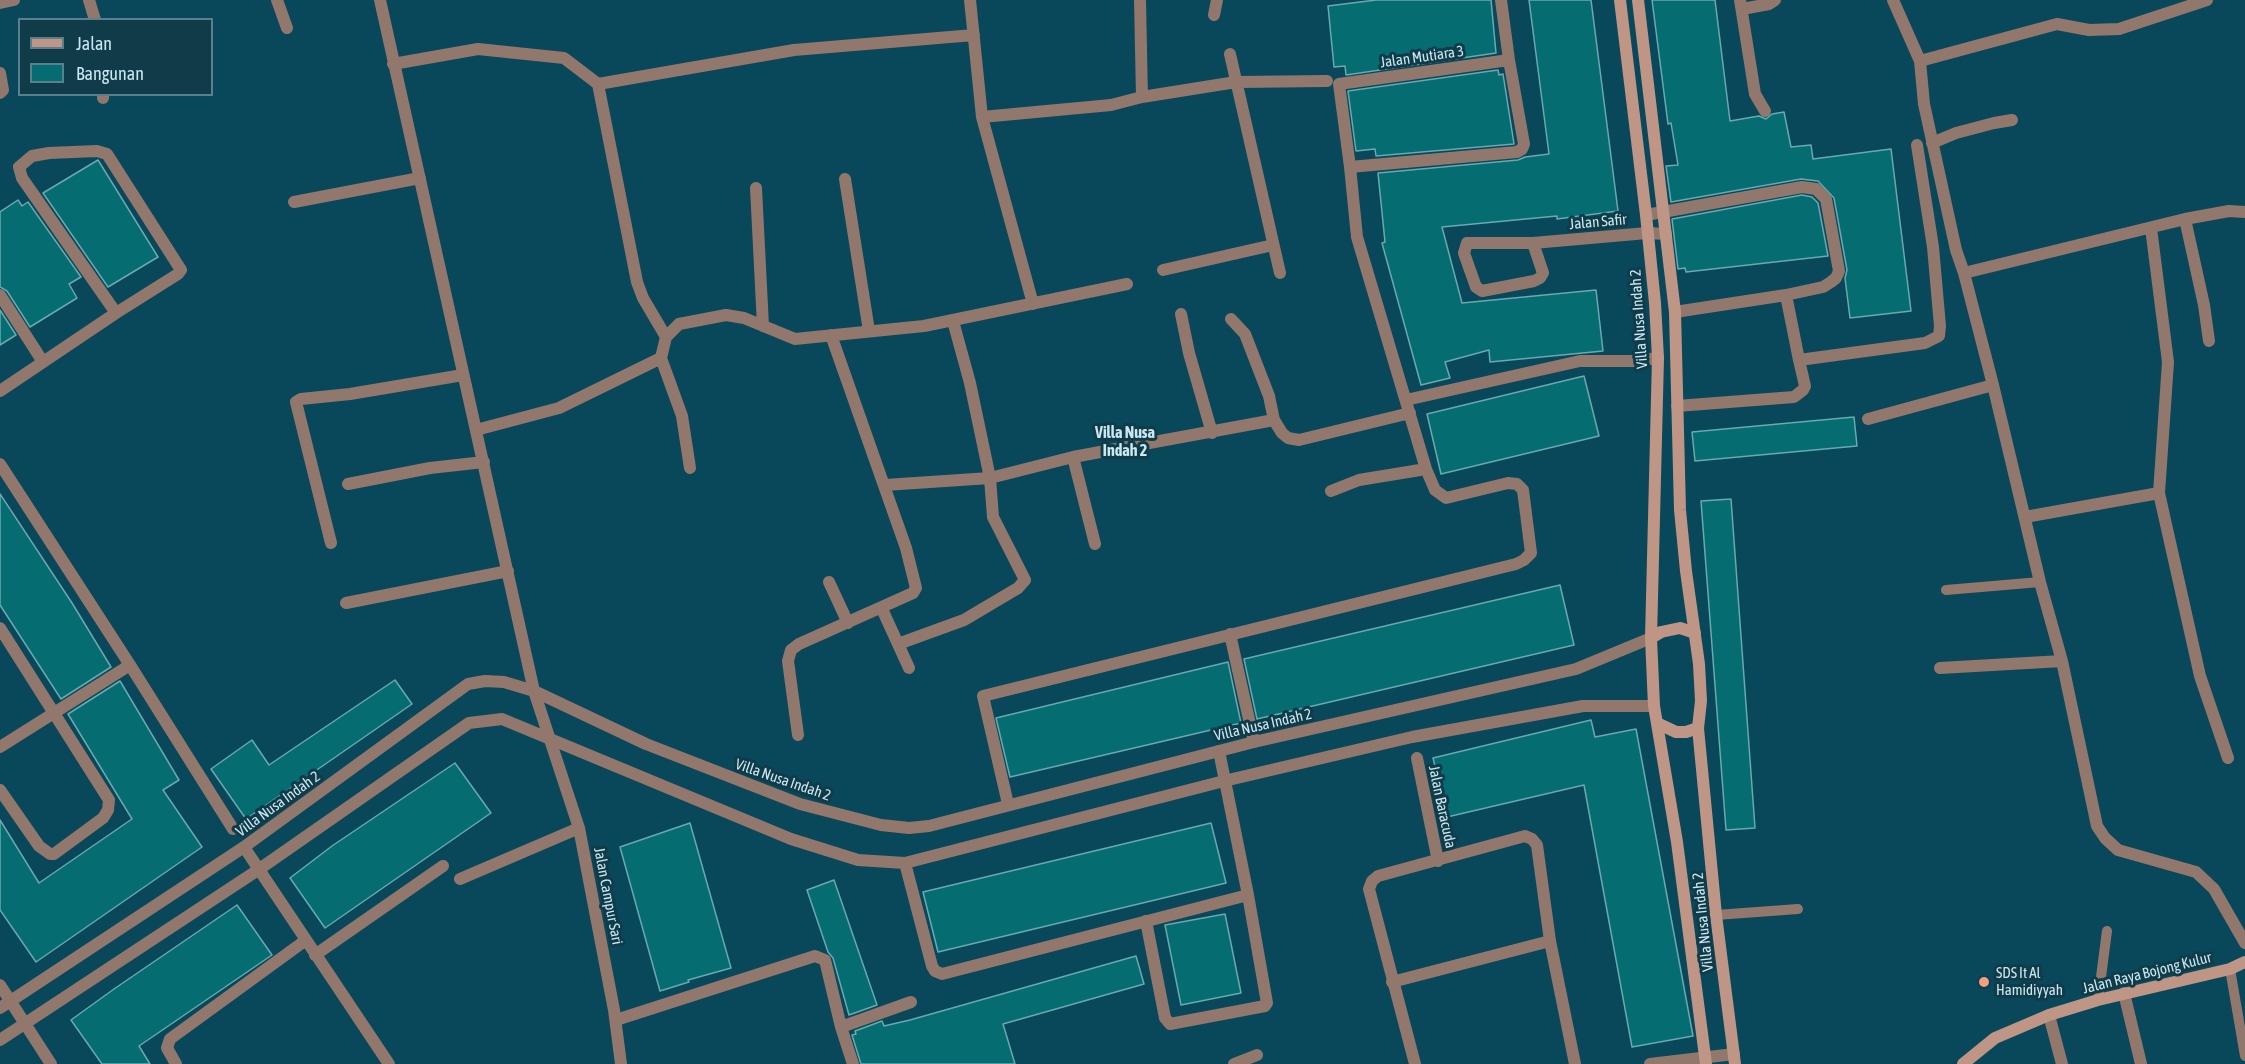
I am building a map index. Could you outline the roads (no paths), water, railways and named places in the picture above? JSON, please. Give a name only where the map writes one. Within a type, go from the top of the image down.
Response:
[{"type":"main road","name":"Villa Nusa Indah 2","points":[[1620,0],[1646,215],[1658,358],[1652,638],[1654,706],[1659,724],[1677,842],[1706,1061]]},
{"type":"main road","name":"Villa Nusa Indah 2","points":[[1638,0],[1676,312],[1680,510],[1700,664],[1701,701],[1698,728],[1716,915],[1734,1059]]},
{"type":"main road","name":"Villa Nusa Indah 2","points":[[1652,638],[1661,632],[1680,628],[1695,633]]},
{"type":"main road","points":[[1659,724],[1676,732],[1698,728]]},
{"type":"main road","name":"Jalan Raya Bojong Kulur","points":[[1965,1063],[1995,1038],[2049,1015],[2098,999],[2230,969],[2245,962]]},
{"type":"street","points":[[0,3],[14,0]]},
{"type":"street","points":[[89,0],[94,18]]},
{"type":"street","points":[[277,0],[286,28]]},
{"type":"street","name":"Jalan Campur Sari","points":[[380,0],[534,691],[579,828],[616,1020],[621,1064]]},
{"type":"street","points":[[970,0],[982,117],[1033,304]]},
{"type":"street","points":[[1140,0],[1142,96]]},
{"type":"street","points":[[1214,15],[1218,0]]},
{"type":"street","points":[[1350,166],[1517,152],[1522,149],[1524,144],[1501,0]]},
{"type":"street","points":[[1765,111],[1755,94],[1741,5],[1769,3],[1774,0]]},
{"type":"street","points":[[1893,0],[1920,61],[1924,104],[1956,250],[1964,273],[2040,582],[2062,661],[2097,826],[2105,838],[2118,850],[2196,872],[2214,889],[2245,943]]},
{"type":"street","points":[[1920,61],[2057,24],[2089,30],[2119,29],[2207,0]]},
{"type":"street","points":[[597,84],[794,50],[974,35]]},
{"type":"street","points":[[393,64],[478,49],[564,58],[597,84],[637,282],[643,298],[666,337]]},
{"type":"street","points":[[1230,54],[1280,273]]},
{"type":"street","name":"Jalan Mutiara 3","points":[[982,117],[1111,105],[1142,96],[1236,82],[1333,83],[1509,60]]},
{"type":"street","points":[[0,73],[3,90],[0,93]]},
{"type":"street","points":[[1008,804],[983,696],[1516,564],[1531,553],[1523,490],[1517,484],[1508,483],[1446,498],[1435,490],[1426,469],[1357,237],[1350,166],[1333,83]]},
{"type":"street","points":[[1932,143],[1966,130],[2012,120]]},
{"type":"street","points":[[1799,360],[1925,343],[1939,336],[1933,247],[1917,145]]},
{"type":"street","points":[[0,391],[181,270],[107,154],[97,151],[32,156],[19,167],[22,178],[116,313]]},
{"type":"street","points":[[294,202],[420,178]]},
{"type":"street","points":[[845,179],[869,331]]},
{"type":"street","points":[[1646,215],[1802,187],[1816,189],[1826,199],[1839,272],[1836,278],[1823,286],[1786,295],[1676,312]]},
{"type":"street","points":[[756,188],[763,326]]},
{"type":"street","points":[[1964,273],[2185,219],[2229,212],[2245,212]]},
{"type":"street","points":[[2185,219],[2210,341]]},
{"type":"street","points":[[2151,228],[2168,362],[2159,493],[2200,676],[2228,758]]},
{"type":"street","name":"Jalan Safir","points":[[1533,243],[1543,273],[1540,278],[1482,291],[1476,287],[1464,253],[1467,243],[1533,243],[1647,233],[1666,234]]},
{"type":"street","points":[[1163,270],[1273,245]]},
{"type":"street","points":[[690,468],[682,416],[661,358],[666,337],[679,324],[726,315],[744,318],[795,339],[953,321],[1127,284]]},
{"type":"street","points":[[0,295],[43,362]]},
{"type":"street","points":[[1677,406],[1794,397],[1803,390],[1805,386],[1786,295]]},
{"type":"street","points":[[1181,314],[1189,353],[1212,433]]},
{"type":"street","points":[[1231,319],[1245,334],[1269,396],[1274,420],[1288,438],[1299,440],[1410,413]]},
{"type":"street","points":[[898,644],[964,620],[1023,584],[1023,575],[993,517],[990,478],[953,321]]},
{"type":"street","points":[[798,735],[788,655],[790,650],[799,644],[882,609],[913,593],[916,588],[906,548],[885,485],[831,335]]},
{"type":"street","points":[[476,430],[559,408],[661,358]]},
{"type":"street","points":[[1406,399],[1580,361],[1635,361],[1658,358]]},
{"type":"street","points":[[331,543],[297,401],[464,375]]},
{"type":"street","points":[[1868,419],[1993,386]]},
{"type":"street","points":[[885,485],[990,478],[1073,457],[1274,420]]},
{"type":"street","points":[[1073,457],[1095,544]]},
{"type":"street","points":[[348,484],[430,468],[484,462]]},
{"type":"street","points":[[0,464],[130,665],[232,829]]},
{"type":"street","points":[[1331,491],[1359,480],[1426,469]]},
{"type":"street","points":[[2025,517],[2159,493]]},
{"type":"street","points":[[346,603],[508,571]]},
{"type":"street","points":[[829,582],[848,623]]},
{"type":"street","points":[[882,609],[909,668]]},
{"type":"street","points":[[0,628],[52,714],[109,800],[106,815],[54,854],[50,854],[39,846],[0,790]]},
{"type":"street","points":[[1230,634],[1254,742]]},
{"type":"street","name":"Villa Nusa Indah 2","points":[[5,1005],[244,848],[468,684],[485,681],[504,682],[534,691],[646,744],[800,804],[881,825],[909,828],[929,826],[1254,742],[1576,669],[1652,638]]},
{"type":"street","points":[[1940,668],[2062,661]]},
{"type":"street","points":[[0,747],[130,665]]},
{"type":"street","points":[[0,1040],[258,870],[469,723],[502,719],[791,839],[858,860],[905,863],[1224,781],[1412,737],[1583,706],[1654,706]]},
{"type":"street","points":[[1146,921],[1165,1018],[1170,1024],[1262,1007],[1267,1003],[1248,895],[1218,751]]},
{"type":"street","name":"Jalan Baracuda","points":[[1417,759],[1438,861]]},
{"type":"street","points":[[460,879],[579,828]]},
{"type":"street","points":[[1415,1064],[1369,889],[1372,881],[1378,876],[1525,836],[1537,845],[1550,941],[1575,1064]]},
{"type":"street","points":[[244,848],[385,1063]]},
{"type":"street","points":[[905,863],[932,966],[935,971],[942,974],[1248,895]]},
{"type":"street","points":[[315,955],[443,866]]},
{"type":"street","points":[[176,1064],[166,1048],[170,1039],[306,940]]},
{"type":"street","points":[[1392,982],[1550,941]]},
{"type":"street","points":[[616,1020],[815,956],[825,960],[841,1027],[853,1064]]},
{"type":"street","points":[[0,986],[5,1005],[26,1023],[51,1064]]},
{"type":"street","points":[[2124,993],[2141,1064]]},
{"type":"street","points":[[841,1027],[911,1002]]},
{"type":"street","points":[[2049,1015],[2062,1064]]},
{"type":"street","points":[[1234,1064],[1257,1055]]},
{"type":"street","points":[[1650,1064],[1734,1059]]},
{"type":"lane","points":[[1946,590],[2040,582]]},
{"type":"lane","points":[[1716,915],[1798,909]]},
{"type":"lane","points":[[2098,999],[2107,931]]},
{"type":"lane","points":[[2230,969],[2245,1056]]},
{"type":"place","name":"SDS It Al Hamidiyyah","points":[[1984,982]]},
{"type":"district","name":"Villa Nusa Indah 2","points":[[1125,442]]}]
